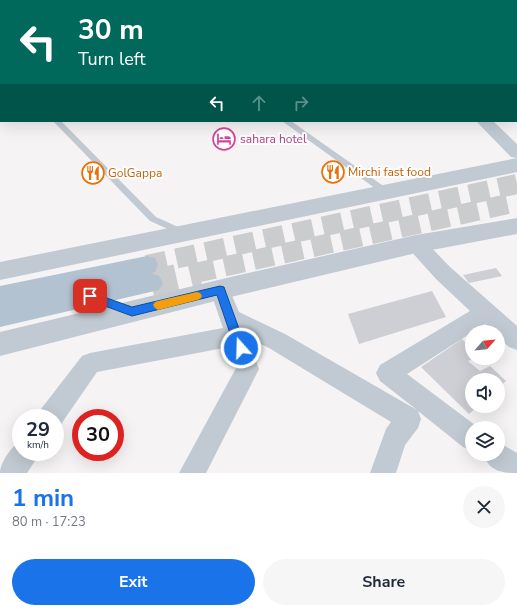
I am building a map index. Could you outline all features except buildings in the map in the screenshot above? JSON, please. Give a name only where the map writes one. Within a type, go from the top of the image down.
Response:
[{"type":"main road","points":[[0,296],[87,287],[149,274]]},
{"type":"main road","points":[[0,316],[87,287]]},
{"type":"street","points":[[485,122],[514,145]]},
{"type":"street","points":[[0,271],[184,232],[517,165]]},
{"type":"street","points":[[0,344],[416,244],[517,226]]},
{"type":"street","points":[[128,244],[87,287],[132,312]]},
{"type":"street","points":[[416,244],[443,272],[517,340]]},
{"type":"street","points":[[192,473],[248,369],[220,290]]},
{"type":"street","points":[[465,433],[388,373],[486,312]]},
{"type":"street","points":[[57,409],[90,363],[227,337],[234,328]]},
{"type":"street","points":[[234,328],[277,341],[409,419],[395,438],[384,473]]},
{"type":"street","points":[[505,460],[517,468]]},
{"type":"street","points":[[11,473],[20,461]]},
{"type":"lane","points":[[58,122],[153,219],[184,232]]},
{"type":"lane","points":[[287,122],[386,192]]},
{"type":"tunnel","points":[[147,265],[517,184]]},
{"type":"tunnel","points":[[195,273],[517,202]]},
{"type":"tunnel","points":[[151,283],[199,272]]},
{"type":"slow traffic","points":[[158,305],[197,296]]},
{"type":"place","name":"sahara hotel","points":[[224,139]]},
{"type":"place","name":"Mirchi fast food","points":[[333,172]]},
{"type":"place","name":"GolGappa","points":[[93,173]]},
{"type":"route","points":[[90,296],[132,312],[220,290],[241,348]]}]
